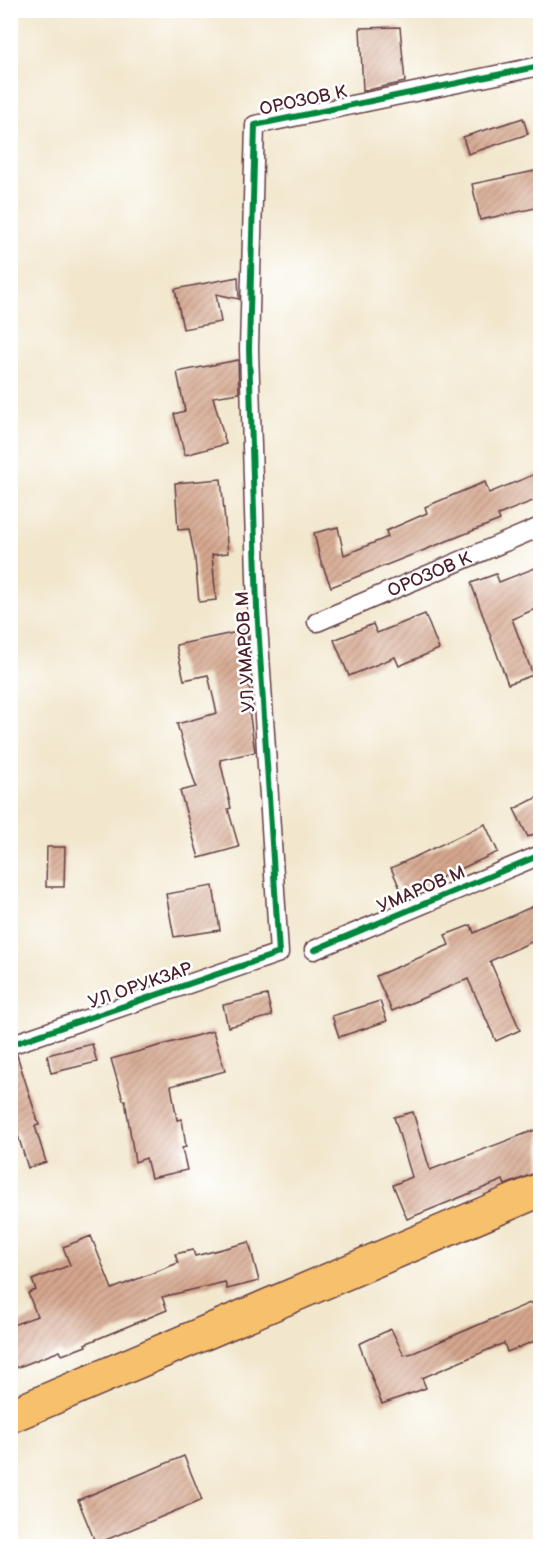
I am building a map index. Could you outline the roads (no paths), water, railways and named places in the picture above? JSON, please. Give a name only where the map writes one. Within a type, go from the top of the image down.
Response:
[{"type":"highway","points":[[10,1416],[540,1190]]},
{"type":"street","name":"ОРОЗОВ К","points":[[249,349],[255,125],[540,66]]},
{"type":"street","name":"УЛ УМАРОВ М","points":[[249,349],[257,608],[279,953]]},
{"type":"street","name":"ОРОЗОВ К","points":[[317,622],[540,527]]},
{"type":"street","name":"УМАРОВ М","points":[[314,950],[540,855]]},
{"type":"street","name":"УЛ ОРУКЗАР","points":[[10,1045],[279,953]]}]
